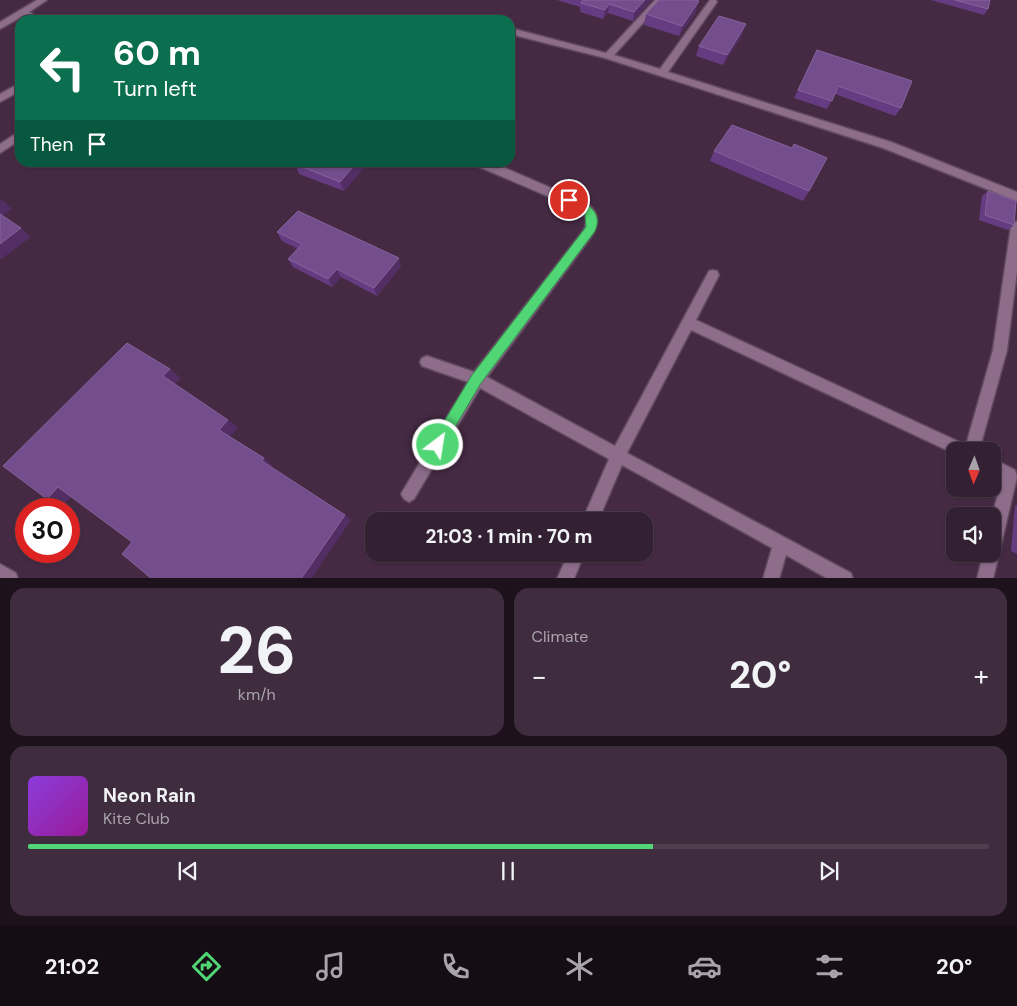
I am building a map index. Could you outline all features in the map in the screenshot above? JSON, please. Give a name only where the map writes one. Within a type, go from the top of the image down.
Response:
[{"type":"street","points":[[19,15],[43,0]]},
{"type":"street","points":[[608,56],[660,0]]},
{"type":"street","points":[[662,73],[712,2]]},
{"type":"street","points":[[23,13],[28,15]]},
{"type":"street","points":[[0,26],[15,18]]},
{"type":"street","points":[[515,32],[608,56],[887,145],[1017,197]]},
{"type":"street","points":[[0,99],[15,89]]},
{"type":"street","points":[[0,149],[15,138]]},
{"type":"street","points":[[409,494],[477,379],[587,234],[592,222],[590,212],[584,207],[491,167]]},
{"type":"street","points":[[974,442],[1000,350],[1017,226]]},
{"type":"street","points":[[594,512],[619,454],[713,274]]},
{"type":"street","points":[[689,323],[946,443]]},
{"type":"street","points":[[427,362],[477,379],[619,454],[845,578]]},
{"type":"street","points":[[1001,470],[1014,476],[1001,519]]},
{"type":"street","points":[[771,578],[781,542]]},
{"type":"street","points":[[565,578],[572,562]]},
{"type":"street","points":[[985,578],[989,562]]},
{"type":"street","points":[[0,572],[10,578]]},
{"type":"building","points":[[583,0],[645,0],[634,12],[609,4],[605,10],[581,3]]},
{"type":"building","points":[[659,0],[699,1],[682,26],[646,14]]},
{"type":"building","points":[[955,0],[990,0],[988,9]]},
{"type":"building","points":[[719,16],[746,24],[727,55],[699,46]]},
{"type":"building","points":[[817,50],[912,81],[901,108],[838,86],[832,101],[798,90]]},
{"type":"building","points":[[732,125],[792,148],[794,144],[827,158],[809,191],[714,151]]},
{"type":"building","points":[[302,167],[353,167],[340,182]]},
{"type":"building","points":[[988,191],[1016,201],[1014,225],[985,215]]},
{"type":"building","points":[[298,211],[399,258],[374,288],[337,269],[328,279],[288,259],[302,244],[277,232]]},
{"type":"building","points":[[0,214],[21,228],[0,244]]},
{"type":"building","points":[[127,343],[170,369],[163,376],[228,420],[219,430],[264,458],[262,461],[345,515],[302,578],[151,578],[122,554],[132,542],[80,503],[80,498],[73,498],[58,487],[46,498],[3,466]]},
{"type":"route","points":[[438,445],[477,379],[591,228],[592,218],[590,212],[569,200]]}]
